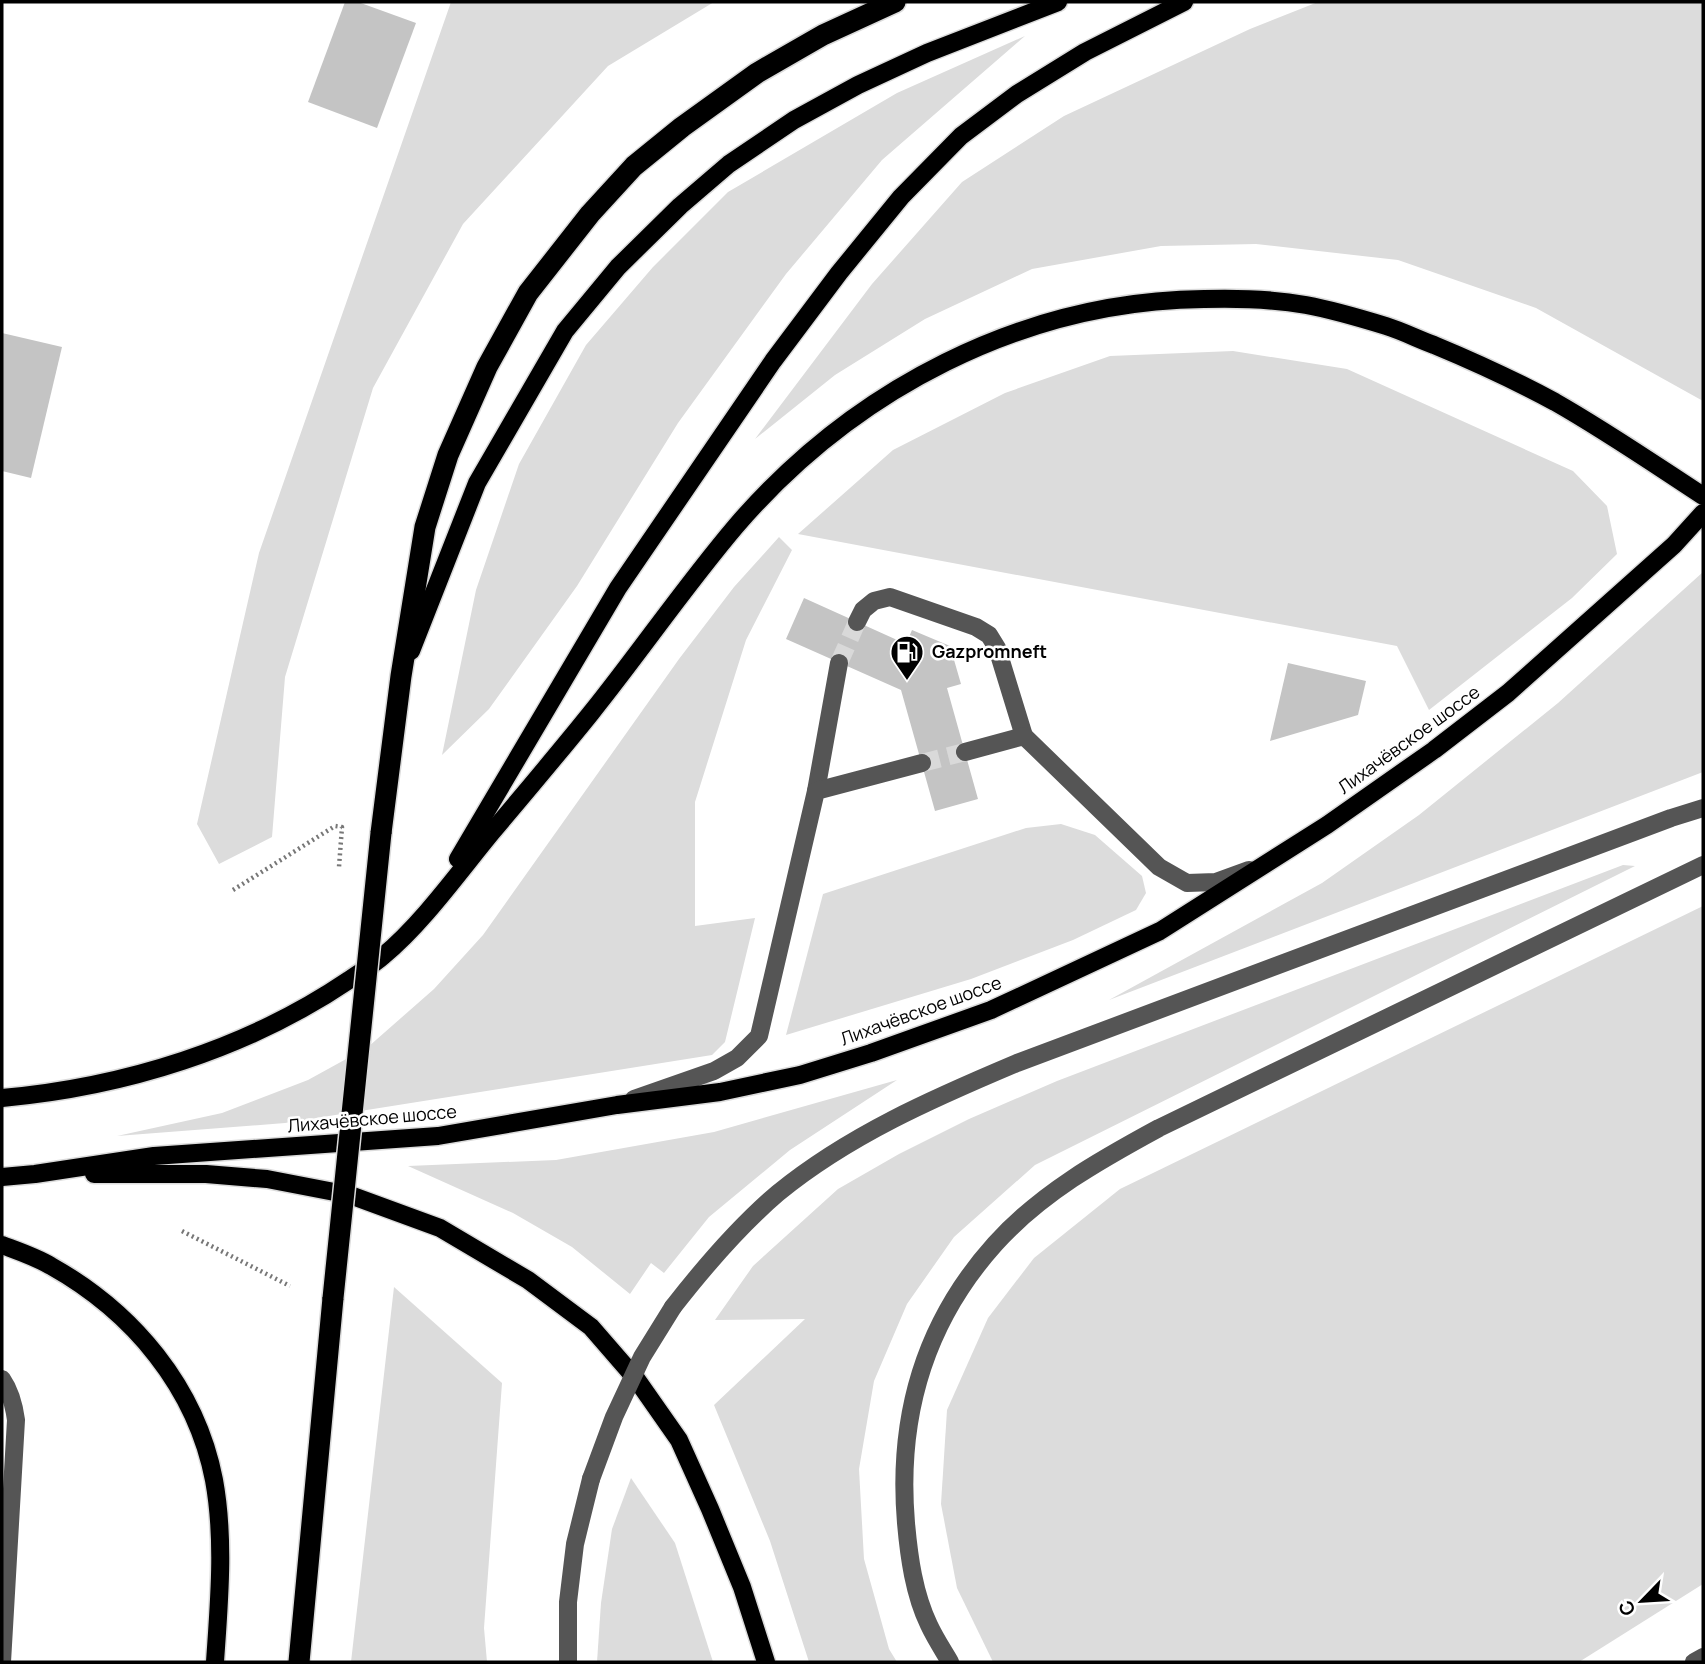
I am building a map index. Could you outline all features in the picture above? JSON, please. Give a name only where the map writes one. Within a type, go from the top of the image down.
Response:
[{"type":"highway","points":[[299,1662],[381,833],[401,676],[425,527],[448,455],[487,367],[528,293],[590,214],[634,166],[682,127],[757,73],[823,35],[895,2]]},
{"type":"main road","points":[[401,676],[477,483],[565,331],[618,267],[680,206],[729,164],[794,120],[858,85],[927,53],[1058,2]]},
{"type":"main road","points":[[430,907],[618,588],[773,361],[839,273],[901,197],[961,136],[1017,94],[1085,52],[1184,2]]},
{"type":"main road","points":[[2,1098],[38,1095],[122,1079],[187,1060],[267,1028],[322,998],[384,956],[430,907],[592,712],[738,525],[764,497],[800,460],[849,421],[906,382],[969,349],[1041,324],[1118,305],[1180,299],[1244,298],[1306,305],[1389,327],[1473,361],[1556,403],[1703,496]]},
{"type":"main road","name":"Лихачёвское шоссе","points":[[2,1177],[154,1156],[438,1136],[617,1105],[720,1092],[800,1075],[991,1010],[1160,931],[1272,861],[1434,750],[1508,694],[1674,545],[1703,513]]},
{"type":"main road","points":[[35,1174],[206,1174],[267,1179],[350,1195],[440,1228],[528,1280],[591,1327],[637,1380],[679,1440],[742,1587],[766,1662]]},
{"type":"main road","points":[[2,1245],[49,1264],[88,1289],[125,1318],[157,1354],[183,1394],[200,1432],[214,1481],[219,1530],[215,1662]]},
{"type":"street","points":[[857,622],[863,610],[874,601],[890,597],[976,627],[989,635],[997,648],[1024,736],[1159,867],[1187,883],[1216,882],[1272,861]]},
{"type":"street","points":[[617,1105],[714,1071],[737,1058],[759,1036],[816,791],[839,663]]},
{"type":"street","points":[[965,752],[1024,736]]},
{"type":"street","points":[[816,791],[922,763]]},
{"type":"street","points":[[568,1662],[568,1602],[573,1556],[591,1479],[614,1417],[636,1369],[673,1307],[705,1265],[742,1226],[779,1193],[868,1132],[937,1097],[1017,1062],[1703,808]]},
{"type":"street","points":[[950,1662],[929,1624],[909,1562],[903,1493],[906,1429],[922,1365],[954,1297],[996,1243],[1043,1199],[1096,1163],[1159,1128],[1703,865]]},
{"type":"street","points":[[2,1379],[14,1403],[16,1420],[2,1662]]},
{"type":"street","points":[[1693,1662],[1703,1657]]},
{"type":"path","points":[[233,890],[335,826],[342,827],[339,867]]},
{"type":"path","points":[[183,1231],[290,1286]]},
{"type":"shaded area","points":[[451,2],[714,2],[608,66],[463,224],[373,388],[285,677],[272,837],[219,864],[197,824],[259,553]]},
{"type":"shaded area","points":[[1318,2],[1703,2],[1703,401],[1536,308],[1398,260],[1256,244],[1161,246],[1032,269],[925,319],[835,375],[755,439],[872,284],[962,182],[1064,116],[1250,29]]},
{"type":"shaded area","points":[[1025,36],[882,160],[786,274],[678,423],[577,586],[489,709],[442,755],[476,590],[519,464],[586,345],[653,267],[728,192],[897,93]]},
{"type":"shaded area","points":[[1233,351],[1347,369],[1573,471],[1607,506],[1617,554],[1572,598],[1429,710],[1397,646],[798,534],[893,450],[1005,393],[1110,356]]},
{"type":"shaded area","points":[[779,537],[792,550],[746,640],[695,802],[695,926],[755,918],[725,1042],[712,1055],[285,1123],[117,1136],[222,1113],[308,1080],[368,1047],[434,989],[483,935],[679,659],[734,587]]},
{"type":"shaded area","points":[[1703,572],[1703,772],[1109,1000],[1322,883],[1419,815],[1558,703]]},
{"type":"shaded area","points":[[1061,824],[1095,835],[1142,876],[1146,893],[1136,910],[1073,940],[971,979],[786,1035],[823,894],[1026,828]]},
{"type":"shaded area","points":[[1623,865],[1635,866],[1035,1165],[954,1237],[907,1304],[874,1381],[859,1469],[864,1559],[889,1649],[897,1662],[809,1662],[770,1541],[714,1405],[805,1319],[715,1320],[753,1266],[838,1189],[899,1154],[969,1119],[1057,1081]]},
{"type":"shaded area","points":[[1703,906],[1703,1584],[1579,1662],[993,1662],[957,1588],[941,1504],[947,1410],[988,1318],[1034,1258],[1120,1189]]},
{"type":"shaded area","points":[[897,1080],[790,1150],[709,1217],[664,1273],[651,1263],[630,1294],[572,1247],[513,1213],[408,1166],[556,1160],[714,1132]]},
{"type":"shaded area","points":[[394,1287],[502,1383],[484,1628],[487,1662],[351,1662]]},
{"type":"shaded area","points":[[631,1478],[675,1543],[713,1662],[597,1662],[601,1603],[612,1529]]},
{"type":"building","points":[[345,2],[358,2],[416,23],[377,128],[308,102]]},
{"type":"building","points":[[2,333],[62,347],[31,478],[2,471]]},
{"type":"building","points":[[804,598],[906,644],[912,630],[950,646],[961,684],[947,688],[978,799],[935,811],[901,690],[786,639]]},
{"type":"building","points":[[1288,663],[1366,681],[1358,715],[1270,741]]},
{"type":"tunnel","points":[[839,663],[857,622]]},
{"type":"tunnel","points":[[922,763],[965,752]]},
{"type":"place","name":"Gazpromneft","points":[[907,682]]}]
